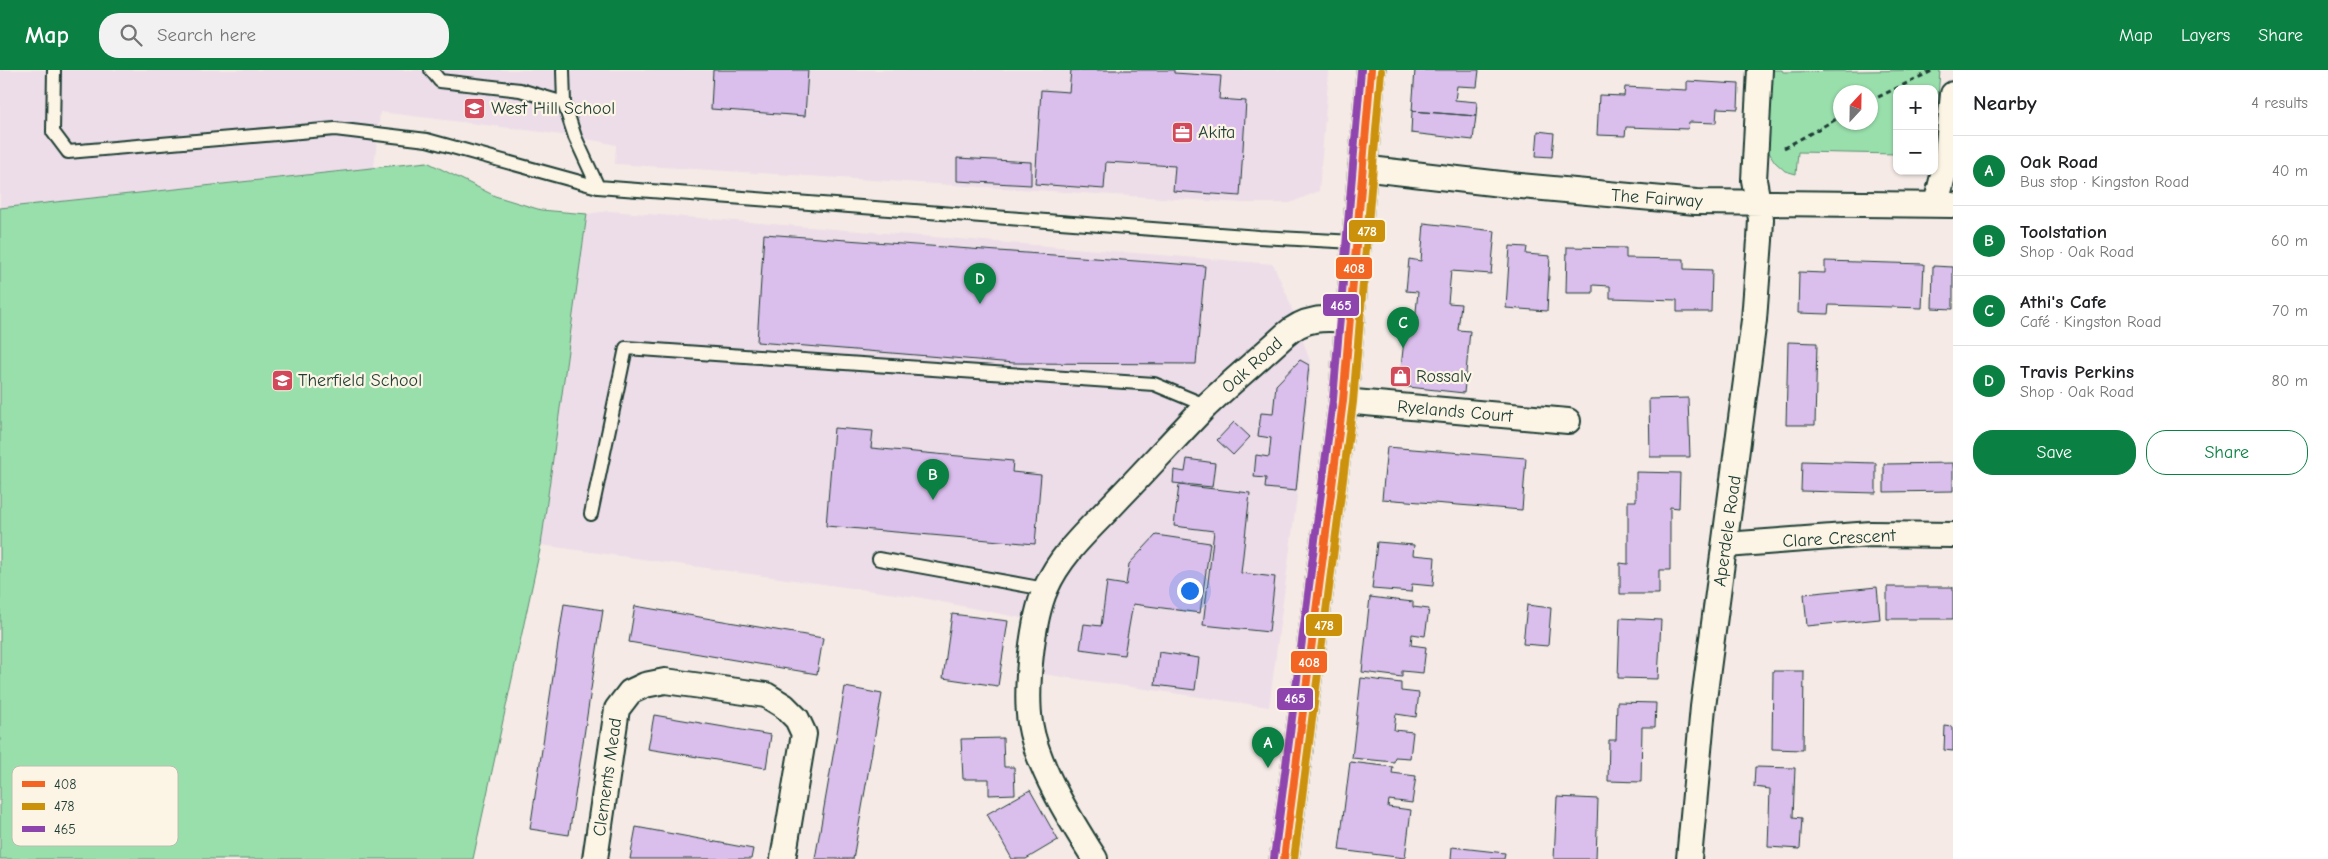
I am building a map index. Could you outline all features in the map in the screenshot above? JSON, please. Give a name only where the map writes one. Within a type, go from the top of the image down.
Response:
[{"type":"main road","points":[[1284,859],[1343,401],[1361,168],[1371,70]]},
{"type":"street","name":"Aperdele Road","points":[[1688,859],[1703,707],[1726,545],[1754,320],[1761,219],[1754,168],[1760,70]]},
{"type":"street","points":[[1944,204],[1953,94]]},
{"type":"street","name":"The Fairway","points":[[1361,168],[1510,185],[1696,202],[1944,204]]},
{"type":"street","name":"Oak Road","points":[[1095,859],[1071,820],[1045,769],[1030,723],[1028,683],[1037,621],[1045,589],[1060,562],[1207,406],[1292,329],[1318,318],[1349,320]]},
{"type":"street","name":"Ryelands Court","points":[[1343,401],[1568,421]]},
{"type":"street","name":"Clare Crescent","points":[[1726,545],[1871,534],[1953,535]]},
{"type":"street","name":"Clements Mead","points":[[595,859],[616,709],[630,692],[645,685],[665,681],[766,695],[784,706],[797,719],[804,734],[783,859]]},
{"type":"lane","points":[[54,70],[54,132],[68,152],[335,129],[427,140],[598,187],[1250,236],[1355,242]]},
{"type":"lane","points":[[431,70],[440,81],[520,90],[564,103]]},
{"type":"lane","points":[[564,70],[564,103],[574,137],[598,187]]},
{"type":"lane","points":[[591,514],[626,348],[1154,384],[1207,406]]},
{"type":"lane","points":[[879,559],[1045,589]]},
{"type":"path","points":[[1878,97],[1934,70]]},
{"type":"path","points":[[1754,168],[1774,153],[1833,122]]},
{"type":"shaded area","points":[[0,70],[1329,70],[1319,191],[1290,203],[1243,203],[615,164],[616,145],[598,141],[542,132],[380,112],[374,167],[427,162],[495,196],[541,210],[587,214],[609,211],[1273,264],[1287,295],[1311,364],[1297,496],[1269,707],[1029,672],[1036,621],[917,597],[541,545],[473,859],[0,859]]},
{"type":"green space","points":[[1772,70],[1782,70],[1783,72],[1940,70],[1938,98],[1938,85],[1893,85],[1893,154],[1798,152],[1796,174],[1785,171],[1775,162],[1768,151]]},
{"type":"green space","name":"Therfield School","points":[[427,162],[495,196],[541,210],[587,214],[541,545],[473,859],[0,859],[0,208]]},
{"type":"building","points":[[713,70],[808,70],[805,116],[711,109]]},
{"type":"building","points":[[1071,70],[1174,70],[1174,73],[1221,76],[1219,99],[1246,101],[1240,196],[1173,191],[1175,166],[1106,162],[1104,189],[1035,184],[1041,90],[1069,92]]},
{"type":"building","points":[[1415,70],[1479,70],[1477,87],[1457,86],[1455,100],[1477,102],[1476,116],[1412,111]]},
{"type":"building","points":[[1687,81],[1739,84],[1738,109],[1717,108],[1716,123],[1689,122],[1688,129],[1626,127],[1625,136],[1597,135],[1599,95],[1624,96],[1625,87],[1687,90]]},
{"type":"building","points":[[1412,111],[1476,116],[1473,140],[1411,133]]},
{"type":"building","points":[[1538,131],[1554,133],[1552,157],[1536,156]]},
{"type":"building","points":[[957,158],[1031,162],[1031,185],[957,181]]},
{"type":"building","points":[[1424,223],[1495,231],[1491,274],[1451,271],[1448,303],[1461,304],[1458,330],[1470,331],[1464,393],[1399,386],[1405,331],[1414,331],[1418,292],[1406,291],[1409,259],[1421,261]]},
{"type":"building","points":[[764,234],[1205,266],[1196,364],[1014,363],[757,342]]},
{"type":"building","points":[[1510,246],[1527,247],[1526,254],[1550,256],[1547,311],[1506,308]]},
{"type":"building","points":[[1567,247],[1626,248],[1626,258],[1684,259],[1684,269],[1712,270],[1711,312],[1677,312],[1677,300],[1610,298],[1610,286],[1593,285],[1593,293],[1566,293]]},
{"type":"building","points":[[1825,261],[1924,264],[1922,308],[1829,305],[1828,314],[1798,313],[1799,272],[1825,273]]},
{"type":"building","points":[[1933,266],[1953,267],[1953,309],[1932,308]]},
{"type":"building","points":[[1788,342],[1817,343],[1815,425],[1786,425]]},
{"type":"building","points":[[1300,360],[1309,365],[1296,491],[1265,488],[1266,478],[1254,477],[1256,455],[1269,457],[1271,438],[1258,436],[1261,413],[1273,414],[1276,385]]},
{"type":"building","points":[[1688,398],[1690,457],[1650,457],[1649,399]]},
{"type":"building","points":[[1234,422],[1250,437],[1233,455],[1217,440]]},
{"type":"building","points":[[834,428],[873,431],[871,448],[1013,461],[1012,472],[1041,475],[1035,544],[826,526]]},
{"type":"building","points":[[1387,447],[1526,458],[1522,510],[1382,499]]},
{"type":"building","points":[[1187,459],[1215,463],[1212,487],[1173,483],[1174,470],[1185,472]]},
{"type":"building","points":[[1802,461],[1876,463],[1876,493],[1801,491]]},
{"type":"building","points":[[1953,463],[1953,491],[1884,492],[1884,464]]},
{"type":"building","points":[[1636,472],[1680,473],[1679,508],[1670,507],[1670,570],[1659,570],[1659,594],[1620,594],[1620,563],[1628,564],[1628,501],[1636,501]]},
{"type":"building","points":[[1179,485],[1250,493],[1241,573],[1275,577],[1269,632],[1203,625],[1214,531],[1174,526]]},
{"type":"building","points":[[1156,535],[1210,543],[1200,613],[1133,604],[1124,655],[1080,649],[1084,624],[1101,626],[1107,582],[1126,585],[1129,564]]},
{"type":"building","points":[[1377,542],[1414,545],[1413,555],[1435,557],[1433,586],[1412,584],[1411,592],[1372,589]]},
{"type":"building","points":[[1877,587],[1880,619],[1807,626],[1804,594]]},
{"type":"building","points":[[1887,587],[1953,587],[1953,619],[1887,619]]},
{"type":"building","points":[[1370,597],[1413,602],[1413,607],[1429,609],[1425,636],[1412,634],[1411,645],[1426,647],[1423,673],[1402,671],[1402,677],[1362,672]]},
{"type":"building","points":[[564,604],[603,610],[569,835],[530,829]]},
{"type":"building","points":[[1527,605],[1551,608],[1548,646],[1523,644]]},
{"type":"building","points":[[635,606],[823,638],[817,674],[629,642]]},
{"type":"building","points":[[952,614],[1008,621],[998,686],[943,678]]},
{"type":"building","points":[[1620,618],[1661,620],[1658,679],[1618,678]]},
{"type":"building","points":[[1159,652],[1199,658],[1195,690],[1155,685]]},
{"type":"building","points":[[1773,671],[1804,671],[1803,750],[1772,749]]},
{"type":"building","points":[[1361,678],[1401,683],[1401,691],[1419,693],[1416,717],[1396,714],[1394,730],[1413,732],[1410,758],[1395,757],[1394,762],[1352,758]]},
{"type":"building","points":[[845,687],[882,694],[853,859],[815,859]]},
{"type":"building","points":[[1617,702],[1656,703],[1655,727],[1642,727],[1641,782],[1608,781],[1609,740],[1616,740]]},
{"type":"building","points":[[654,715],[771,735],[766,768],[648,749]]},
{"type":"building","points":[[1945,726],[1953,727],[1953,751],[1944,750]]},
{"type":"building","points":[[1003,738],[1004,767],[1014,767],[1015,794],[989,795],[989,779],[963,779],[961,739]]},
{"type":"building","points":[[1350,762],[1393,767],[1392,773],[1416,776],[1412,803],[1389,800],[1388,807],[1411,810],[1405,858],[1339,850]]},
{"type":"building","points":[[1755,767],[1795,768],[1793,817],[1802,818],[1800,849],[1768,847],[1770,789],[1754,787]]},
{"type":"building","points":[[1030,790],[1058,840],[1026,859],[1012,859],[987,814]]},
{"type":"building","points":[[1557,797],[1598,799],[1596,859],[1554,859]]},
{"type":"building","points":[[636,827],[753,849],[751,859],[630,859]]},
{"type":"building","points":[[1452,847],[1505,853],[1504,859],[1451,859]]},
{"type":"transit line","name":"465","points":[[1274,858],[1333,400],[1361,70]]},
{"type":"transit line","name":"408","points":[[1284,859],[1343,401],[1371,70]]},
{"type":"transit line","name":"478","points":[[1294,859],[1353,402],[1381,71]]},
{"type":"place","name":"West Hill School","points":[[475,108]]},
{"type":"place","name":"Akita","points":[[1182,132]]},
{"type":"place","name":"Travis Perkins","points":[[980,304]]},
{"type":"place","name":"Athi's Cafe","points":[[1403,348]]},
{"type":"place","name":"Rossalv","points":[[1400,376]]},
{"type":"place","name":"Therfield School","points":[[282,380]]},
{"type":"place","name":"Toolstation","points":[[933,500]]},
{"type":"place","name":"Oak Road","points":[[1268,768]]}]
